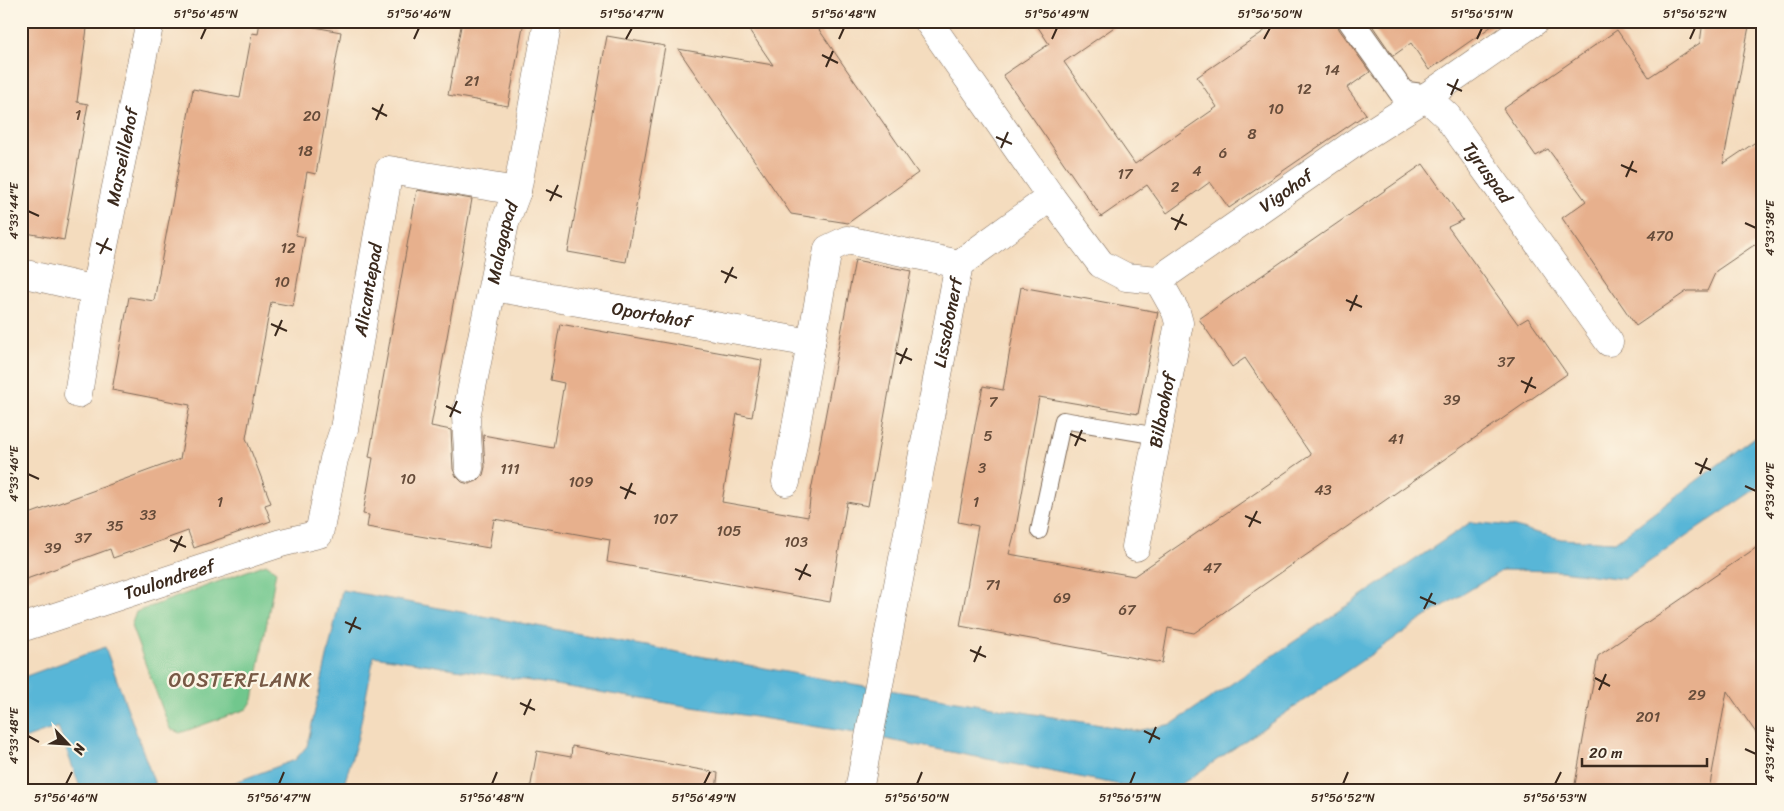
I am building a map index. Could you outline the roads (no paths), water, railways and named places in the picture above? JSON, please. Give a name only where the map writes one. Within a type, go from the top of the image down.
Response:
[{"type":"street","name":"Marseillehof","points":[[78,394],[95,290],[150,21]]},
{"type":"street","name":"Malagapad","points":[[469,468],[466,416],[493,287],[504,223],[517,191],[548,21]]},
{"type":"street","points":[[928,21],[1051,197],[1101,264],[1126,277],[1158,280]]},
{"type":"street","points":[[1352,21],[1403,94],[1426,97]]},
{"type":"street","name":"Vigohof","points":[[1158,280],[1362,138],[1426,97],[1535,21]]},
{"type":"street","name":"Tyruspad","points":[[1426,97],[1447,116],[1609,342]]},
{"type":"street","name":"Alicantepad","points":[[319,534],[334,459],[344,430],[389,170],[517,191]]},
{"type":"street","name":"Lissabonerf","points":[[859,790],[959,264],[1051,197]]},
{"type":"street","points":[[786,482],[828,249],[847,240],[959,264]]},
{"type":"street","points":[[21,272],[95,290]]},
{"type":"street","name":"Bilbaohof","points":[[1136,547],[1179,323],[1176,312],[1158,280]]},
{"type":"street","name":"Oportohof","points":[[493,287],[811,343]]},
{"type":"street","name":"Toulondreef","points":[[21,628],[281,543],[319,534]]},
{"type":"lane","points":[[1038,531],[1063,420],[1158,436]]},
{"type":"water","points":[[1763,431],[1763,484],[1624,579],[1561,571],[1503,570],[1433,612],[1173,790],[1146,790],[849,732],[374,656],[358,737],[341,790],[214,790],[295,760],[307,746],[342,590],[835,681],[1137,731],[1172,724],[1471,522],[1511,526],[1561,539],[1615,542]]},
{"type":"water","points":[[105,647],[157,790],[81,790],[58,727],[21,740],[21,678]]},
{"type":"district","name":"OOSTERFLANK","points":[[240,680]]}]
